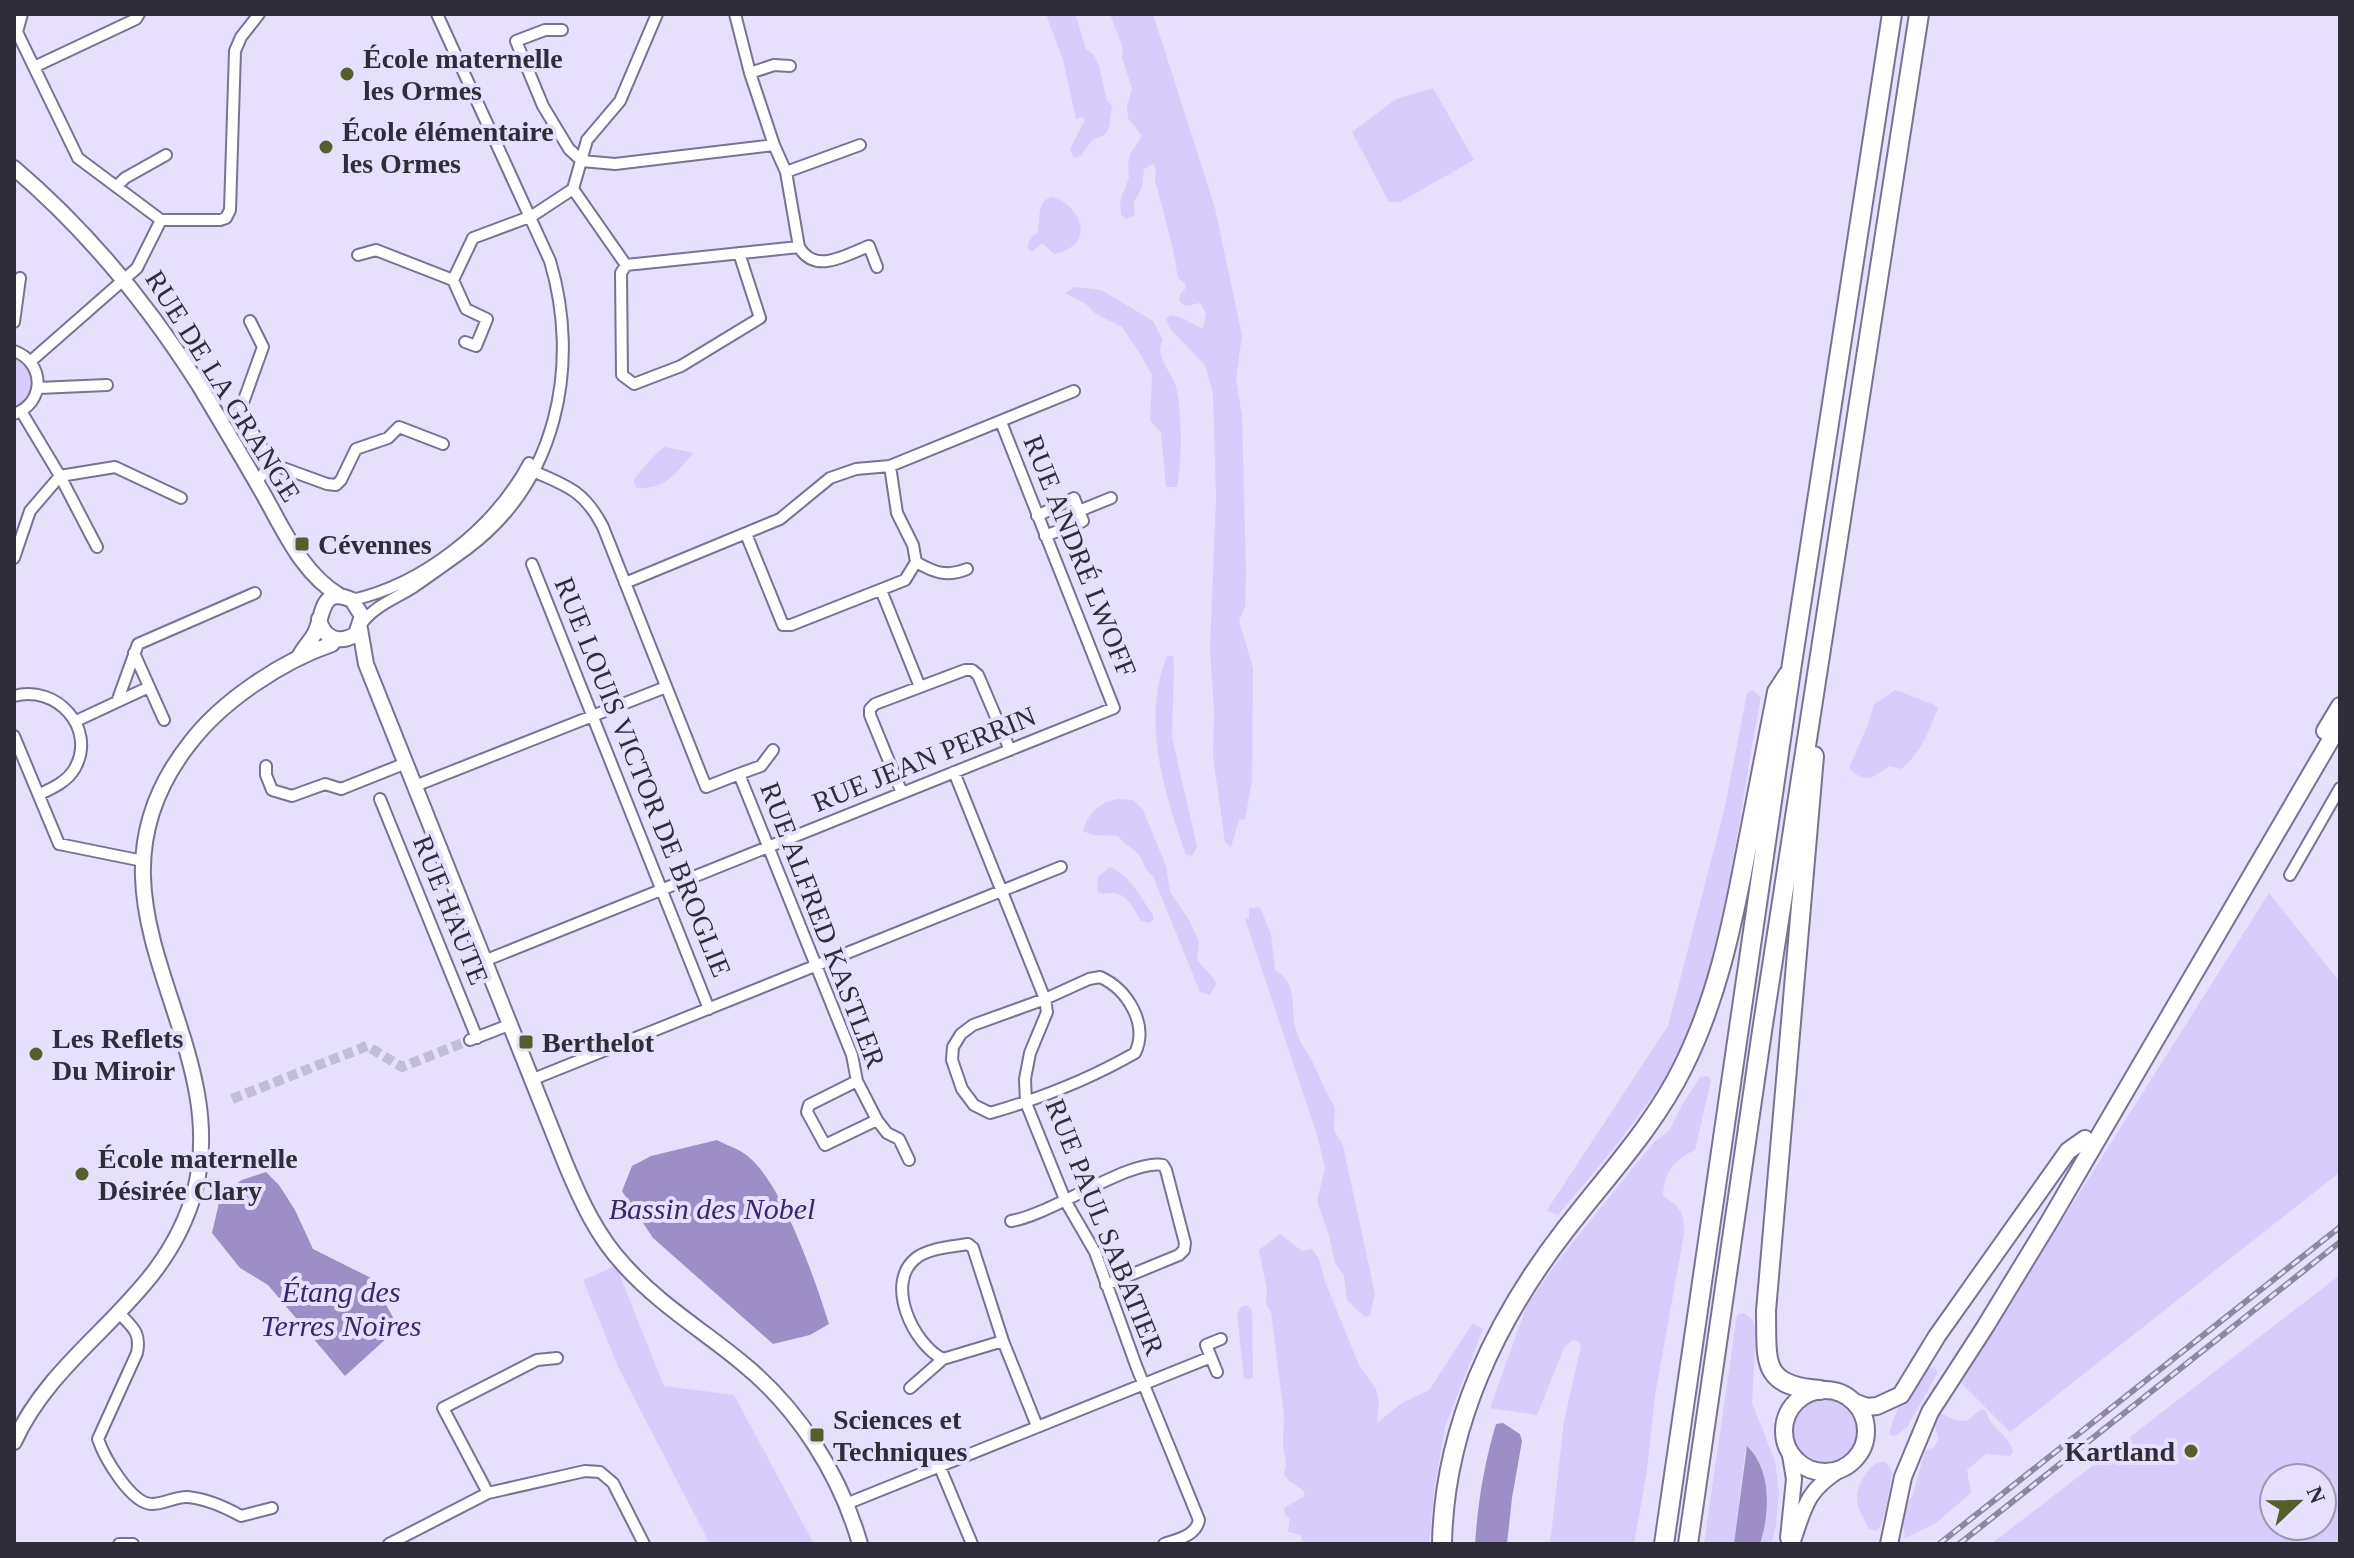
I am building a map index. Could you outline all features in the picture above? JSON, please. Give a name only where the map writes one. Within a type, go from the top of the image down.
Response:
[{"type":"highway","points":[[1664,1544],[1791,670],[1892,14]]},
{"type":"highway","points":[[1688,1544],[1807,735],[1919,14]]},
{"type":"highway","points":[[1442,1544],[1449,1477],[1459,1436],[1472,1391],[1496,1336],[1532,1276],[1658,1109],[1683,1068],[1703,1023],[1731,929],[1777,692],[1791,670]]},
{"type":"highway","points":[[1807,735],[1815,760],[1766,1311],[1767,1353],[1775,1377],[1802,1389],[1820,1390]]},
{"type":"main road","points":[[1973,1342],[1980,1323],[2085,1139],[2340,706]]},
{"type":"main road","points":[[1889,1544],[1903,1477],[1930,1412],[2049,1222],[2340,724]]},
{"type":"main road","points":[[1854,1402],[1867,1407],[1877,1406],[1901,1395],[1937,1336],[2068,1151],[2085,1139]]},
{"type":"main road","points":[[1820,1390],[1843,1394],[1854,1402],[1863,1413],[1866,1441],[1851,1464],[1827,1474],[1800,1466],[1790,1455],[1783,1439],[1788,1410],[1797,1400],[1820,1390]]},
{"type":"street","points":[[22,14],[17,32],[78,158],[161,220],[220,220],[226,218],[230,210],[235,51],[241,37],[259,14]]},
{"type":"street","points":[[34,67],[136,19],[139,14]]},
{"type":"street","points":[[14,1442],[36,1401],[159,1268],[176,1240],[195,1187],[201,1138],[196,1086],[147,920],[142,882],[147,833],[159,795],[183,751],[224,708],[300,655],[332,644],[336,639],[351,637],[380,605],[432,575],[485,535],[522,490],[561,377],[563,341],[559,293],[550,261],[437,14]]},
{"type":"street","points":[[453,280],[473,238],[532,216],[573,189],[587,140],[620,101],[657,14]]},
{"type":"street","points":[[735,14],[750,73],[786,172],[799,247],[804,256],[824,263],[869,246],[877,267]]},
{"type":"street","points":[[562,30],[545,30],[516,41],[543,106],[569,149],[582,161],[615,164],[774,145]]},
{"type":"street","points":[[750,73],[774,65],[790,66]]},
{"type":"street","points":[[786,172],[860,145]]},
{"type":"street","points":[[117,186],[125,178],[166,155]]},
{"type":"street","name":"RUE DE LA GRANGE","points":[[14,168],[72,221],[126,279],[198,385],[311,572],[320,583],[346,598]]},
{"type":"street","points":[[573,189],[626,265]]},
{"type":"street","points":[[31,361],[137,268],[161,220]]},
{"type":"street","points":[[626,265],[799,247]]},
{"type":"street","points":[[358,255],[376,250],[453,280],[466,309],[487,319],[476,346],[465,342]]},
{"type":"street","points":[[626,265],[621,273],[622,375],[634,384],[681,366],[760,318],[739,253]]},
{"type":"street","points":[[14,322],[20,278]]},
{"type":"street","points":[[250,321],[263,347],[240,411],[272,464],[336,485],[356,449],[388,438],[394,429],[405,429],[443,444]]},
{"type":"street","points":[[14,351],[31,361],[38,379],[35,398],[18,413],[60,476],[97,547]]},
{"type":"street","points":[[38,388],[107,385]]},
{"type":"street","points":[[625,583],[780,519],[830,478],[856,469],[890,466],[1074,391]]},
{"type":"street","name":"RUE ANDRÉ LWOFF","points":[[1001,422],[1114,708]]},
{"type":"street","points":[[256,482],[272,464]]},
{"type":"street","points":[[746,534],[783,625],[791,625],[905,580],[916,562],[913,545],[897,513],[890,466]]},
{"type":"street","points":[[14,558],[30,511],[60,476],[115,467],[181,498]]},
{"type":"street","points":[[300,655],[314,636],[328,601],[375,595],[452,550],[498,508],[530,470]]},
{"type":"street","name":"RUE ALFRED KASTLER","points":[[530,470],[579,492],[592,507],[706,787],[739,774],[852,1055],[857,1081],[877,1120],[887,1133],[899,1139],[909,1160]]},
{"type":"street","points":[[1037,516],[1074,498],[1083,521],[1045,536]]},
{"type":"street","points":[[1079,511],[1111,498]]},
{"type":"street","points":[[916,562],[934,572],[951,575],[967,569]]},
{"type":"street","name":"RUE LOUIS VICTOR DE BROGLIE","points":[[532,564],[709,1009]]},
{"type":"street","name":"RUE DE LA GRANGE","points":[[311,572],[320,615]]},
{"type":"street","points":[[881,590],[920,687]]},
{"type":"street","points":[[117,702],[136,649],[255,593]]},
{"type":"street","points":[[346,598],[361,610],[366,664],[577,1193],[605,1242],[651,1293],[744,1364],[776,1395],[813,1443],[846,1504],[860,1544]]},
{"type":"street","points":[[320,615],[324,632],[366,664]]},
{"type":"street","points":[[136,649],[164,720]]},
{"type":"street","points":[[902,793],[870,715],[870,709],[875,704],[972,670],[978,675],[1010,750]]},
{"type":"street","points":[[76,721],[149,687]]},
{"type":"street","points":[[415,786],[666,687]]},
{"type":"street","points":[[14,696],[35,693],[63,705],[76,721],[81,736],[81,752],[75,770],[54,788],[40,794]]},
{"type":"street","name":"RUE JEAN PERRIN","points":[[484,961],[1114,708]]},
{"type":"street","points":[[14,736],[59,844],[143,861]]},
{"type":"street","points":[[739,774],[761,766],[773,750]]},
{"type":"street","points":[[266,766],[272,790],[292,796],[325,784],[341,789],[406,763]]},
{"type":"street","points":[[954,772],[1045,999]]},
{"type":"street","points":[[2290,875],[2340,788]]},
{"type":"street","name":"RUE HAUTE","points":[[380,799],[474,1039],[509,1025]]},
{"type":"street","points":[[531,1080],[1061,867]]},
{"type":"street","points":[[1100,977],[1113,983],[1130,1002],[1138,1024],[1139,1043],[1135,1053],[1077,1084],[1026,1103],[990,1113],[974,1105],[962,1089],[952,1060],[953,1047],[961,1034],[973,1025],[1089,979],[1100,977]]},
{"type":"street","name":"RUE PAUL SABATIER","points":[[1045,999],[1047,1012],[1030,1053],[1025,1079],[1026,1103],[1066,1202],[1095,1252],[1199,1520],[1198,1527],[1192,1533],[1164,1544]]},
{"type":"street","points":[[857,1081],[809,1105],[807,1112],[825,1145],[877,1120]]},
{"type":"street","points":[[1011,1221],[1066,1202],[1108,1179],[1154,1163],[1163,1165],[1185,1243],[1184,1250],[1179,1255],[1106,1285]]},
{"type":"street","points":[[947,1358],[935,1355],[916,1337],[907,1313],[902,1280],[906,1267],[924,1253],[968,1244],[973,1248],[1003,1341],[1037,1426]]},
{"type":"street","points":[[119,1313],[140,1340],[98,1439],[129,1492],[149,1504],[186,1496],[219,1505],[241,1516],[272,1508]]},
{"type":"street","points":[[1217,1372],[1206,1345],[1221,1339]]},
{"type":"street","points":[[910,1388],[947,1358],[1003,1341]]},
{"type":"street","points":[[846,1504],[1211,1357]]},
{"type":"street","points":[[488,1493],[443,1408],[537,1360],[557,1358]]},
{"type":"street","points":[[1790,1455],[1794,1479],[1790,1544]]},
{"type":"street","points":[[939,1465],[972,1544]]},
{"type":"street","points":[[1790,1544],[1806,1501],[1815,1488],[1841,1469]]},
{"type":"street","points":[[389,1544],[488,1493],[585,1471],[600,1472],[613,1483],[644,1544]]},
{"type":"street","points":[[119,1544],[133,1544]]},
{"type":"shaded area","points":[[1046,14],[1075,14],[1086,49],[1094,55],[1099,66],[1107,101],[1112,106],[1106,134],[1091,141],[1081,156],[1074,158],[1070,149],[1085,120],[1083,117],[1076,119],[1063,60]]},
{"type":"shaded area","points":[[1110,14],[1153,14],[1215,208],[1242,336],[1236,379],[1242,416],[1246,572],[1245,607],[1239,621],[1253,668],[1252,781],[1245,819],[1239,820],[1231,847],[1225,842],[1213,756],[1210,647],[1216,499],[1213,394],[1205,365],[1170,329],[1166,319],[1170,315],[1179,317],[1203,329],[1206,313],[1200,303],[1186,306],[1179,301],[1180,294],[1186,288],[1178,278],[1153,164],[1144,169],[1142,187],[1134,202],[1135,215],[1126,219],[1121,215],[1120,201],[1129,177],[1130,154],[1142,136],[1128,118],[1127,107],[1132,89],[1122,57],[1123,48]]},
{"type":"shaded area","points":[[1433,88],[1474,160],[1400,202],[1389,202],[1352,132],[1396,99]]},
{"type":"shaded area","points":[[1053,197],[1064,203],[1078,218],[1080,236],[1067,250],[1054,254],[1042,243],[1032,252],[1027,248],[1031,237],[1038,232],[1042,205]]},
{"type":"shaded area","points":[[1075,287],[1101,290],[1153,321],[1163,340],[1162,360],[1175,384],[1180,414],[1181,452],[1177,487],[1166,487],[1161,433],[1150,420],[1152,375],[1122,327],[1065,293]]},
{"type":"shaded area","points":[[14,357],[29,369],[32,386],[27,399],[14,408]]},
{"type":"shaded area","points":[[665,447],[694,453],[663,483],[636,488],[636,476]]},
{"type":"shaded area","points":[[1167,656],[1173,656],[1174,665],[1172,737],[1197,847],[1192,856],[1186,855],[1158,756],[1156,706],[1159,681]]},
{"type":"shaded area","points":[[1752,690],[1761,697],[1728,887],[1705,982],[1689,1027],[1662,1083],[1558,1215],[1547,1210],[1668,1026],[1725,807],[1747,693]]},
{"type":"shaded area","points":[[1896,690],[1938,708],[1919,749],[1908,763],[1901,769],[1890,766],[1864,778],[1849,768],[1874,704]]},
{"type":"shaded area","points":[[1118,799],[1133,800],[1143,810],[1166,866],[1170,892],[1199,942],[1197,960],[1215,980],[1210,995],[1200,992],[1153,876],[1140,857],[1118,836],[1092,835],[1083,831],[1095,809]]},
{"type":"shaded area","points":[[1110,867],[1123,875],[1134,888],[1153,915],[1153,920],[1149,923],[1141,921],[1131,904],[1117,893],[1097,891],[1098,877]]},
{"type":"shaded area","points":[[2269,893],[2340,982],[2340,1172],[2010,1432],[1960,1382]]},
{"type":"shaded area","points":[[1260,907],[1271,934],[1275,970],[1283,976],[1291,991],[1298,1037],[1335,1107],[1334,1130],[1343,1146],[1375,1294],[1370,1315],[1365,1317],[1347,1300],[1344,1276],[1335,1263],[1317,1201],[1325,1168],[1317,1135],[1245,919],[1249,918],[1249,908]]},
{"type":"shaded area","points":[[1708,1076],[1711,1080],[1695,1150],[1681,1158],[1665,1180],[1663,1196],[1681,1212],[1684,1234],[1655,1395],[1647,1470],[1634,1544],[1550,1544],[1564,1421],[1581,1346],[1579,1342],[1573,1340],[1565,1346],[1537,1415],[1490,1408],[1527,1305],[1561,1257],[1654,1142],[1669,1131],[1700,1077]]},
{"type":"shaded area","points":[[1280,1234],[1302,1251],[1312,1249],[1319,1259],[1359,1365],[1376,1389],[1379,1404],[1377,1423],[1402,1403],[1429,1390],[1473,1323],[1483,1329],[1445,1427],[1429,1544],[1303,1544],[1301,1535],[1288,1532],[1290,1518],[1285,1515],[1284,1508],[1305,1496],[1303,1490],[1284,1474],[1284,1415],[1271,1312],[1266,1304],[1267,1290],[1259,1250]]},
{"type":"shaded area","points":[[616,1266],[664,1386],[734,1395],[814,1544],[710,1544],[619,1369],[583,1280]]},
{"type":"shaded area","points":[[2340,1275],[2340,1544],[1991,1544]]},
{"type":"shaded area","points":[[1246,1305],[1252,1309],[1253,1377],[1248,1380],[1244,1378],[1237,1315]]},
{"type":"shaded area","points":[[1744,1313],[1752,1319],[1756,1328],[1752,1403],[1775,1461],[1779,1492],[1776,1526],[1771,1544],[1760,1544],[1766,1519],[1767,1493],[1761,1468],[1748,1446],[1734,1544],[1704,1544],[1737,1315]]},
{"type":"shaded area","points":[[1933,1367],[1937,1374],[1907,1427],[1896,1436],[1889,1435],[1899,1405],[1910,1386],[1924,1371]]},
{"type":"shaded area","points":[[1825,1399],[1838,1402],[1848,1409],[1855,1419],[1858,1432],[1855,1445],[1848,1455],[1838,1462],[1825,1465],[1812,1462],[1802,1455],[1795,1445],[1792,1432],[1795,1419],[1802,1409],[1812,1402]]},
{"type":"shaded area","points":[[1981,1409],[1986,1411],[2013,1451],[2010,1456],[1986,1454],[1967,1470],[1971,1493],[1936,1523],[1905,1538],[1901,1510],[1912,1497],[1925,1451],[1934,1447],[1939,1439],[1932,1418],[1938,1412],[1955,1420],[1967,1421]]},
{"type":"shaded area","points":[[1880,1462],[1886,1462],[1892,1472],[1885,1513],[1877,1531],[1869,1529],[1858,1505],[1857,1493],[1868,1471]]},
{"type":"water","name":"Bassin des Nobel","points":[[717,1140],[750,1158],[775,1190],[786,1212],[807,1260],[829,1324],[810,1335],[773,1344],[653,1238],[622,1191],[632,1166],[651,1156]]},
{"type":"water","name":"Étang des Terres Noires","points":[[266,1172],[279,1185],[295,1210],[313,1249],[371,1278],[395,1321],[387,1338],[345,1376],[268,1285],[240,1268],[212,1233],[221,1194],[242,1180]]},
{"type":"water","points":[[1503,1423],[1520,1434],[1522,1441],[1507,1544],[1475,1544],[1488,1454],[1496,1424]]},
{"type":"water","points":[[1747,1446],[1765,1479],[1766,1519],[1760,1544],[1734,1544]]},
{"type":"tunnel","points":[[232,1099],[367,1046],[402,1067],[470,1040]]},
{"type":"railway","points":[[1939,1544],[2340,1227]]},
{"type":"railway","points":[[1959,1544],[2340,1242]]},
{"type":"place","name":"École maternelle les Ormes","points":[[347,74]]},
{"type":"place","name":"École élémentaire les Ormes","points":[[326,147]]},
{"type":"place","name":"Cévennes","points":[[302,544]]},
{"type":"place","name":"Berthelot","points":[[526,1042]]},
{"type":"place","name":"Les Reflets Du Miroir","points":[[36,1054]]},
{"type":"place","name":"École maternelle Désirée Clary","points":[[82,1174]]},
{"type":"place","name":"Sciences et Techniques","points":[[817,1435]]},
{"type":"place","name":"Kartland","points":[[2191,1451]]}]
